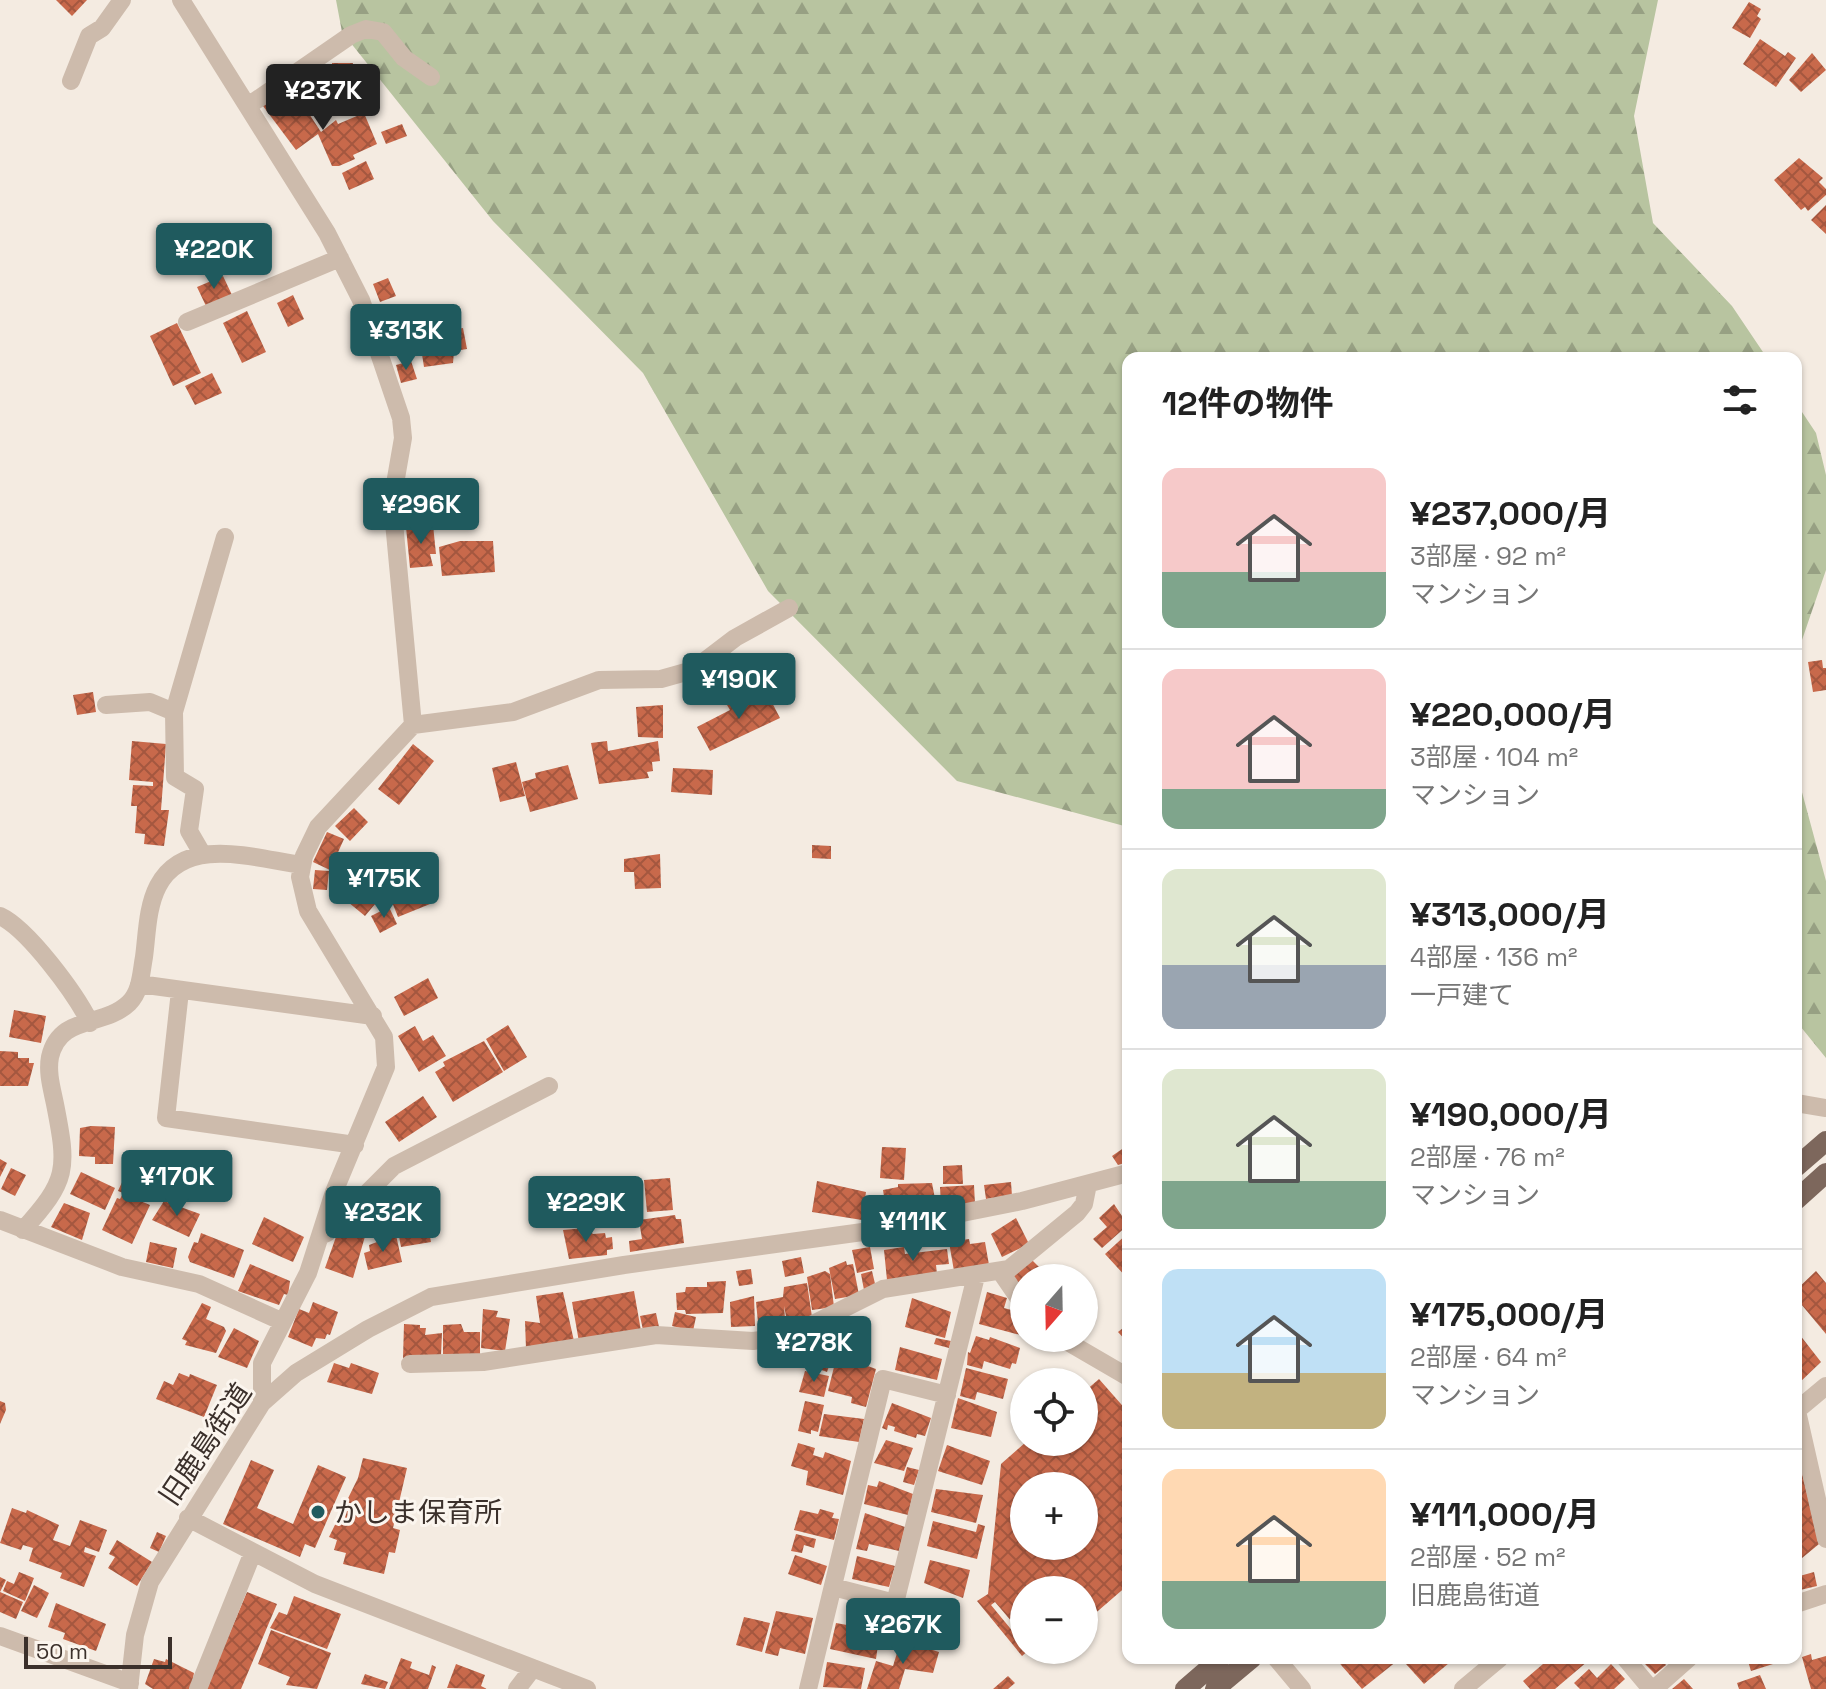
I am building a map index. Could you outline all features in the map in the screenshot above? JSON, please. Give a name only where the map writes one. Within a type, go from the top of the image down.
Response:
[{"type":"main road","points":[[1802,1162],[1826,1141]]},
{"type":"main road","points":[[1802,1195],[1826,1173]]},
{"type":"main road","points":[[1185,1689],[1214,1664]]},
{"type":"main road","points":[[1215,1689],[1245,1664]]},
{"type":"street","points":[[71,81],[89,36],[102,28],[122,0]]},
{"type":"street","points":[[181,0],[340,258],[361,300],[401,418],[403,438],[392,501],[413,725]]},
{"type":"street","points":[[248,106],[351,35],[366,29],[383,32],[404,58],[431,77]]},
{"type":"street","points":[[187,322],[340,258]]},
{"type":"street","points":[[200,850],[189,831],[195,789],[175,777],[174,712],[225,537]]},
{"type":"street","points":[[262,1403],[262,1363],[308,1273],[319,1236],[386,1067],[384,1037],[315,927],[300,877],[318,827],[413,725],[513,712],[599,680],[661,679],[693,670],[735,638],[789,608]]},
{"type":"street","points":[[106,705],[150,702],[174,712]]},
{"type":"street","points":[[23,1230],[58,1187],[64,1167],[48,1070],[51,1053],[61,1033],[79,1022],[90,1023],[115,1014],[136,995],[151,906],[158,887],[172,867],[192,856],[209,854],[302,865]]},
{"type":"street","points":[[0,916],[24,935],[83,1008],[90,1023]]},
{"type":"street","points":[[139,984],[373,1016]]},
{"type":"street","points":[[180,991],[166,1118],[355,1145]]},
{"type":"street","points":[[319,1236],[327,1233],[394,1166],[549,1086]]},
{"type":"street","points":[[1802,1104],[1826,1108]]},
{"type":"street","name":"旧鹿島街道","points":[[130,1686],[140,1608],[150,1582],[262,1403],[308,1366],[431,1297],[624,1265],[877,1230],[1022,1201],[1122,1175]]},
{"type":"street","points":[[410,1364],[483,1362],[656,1335],[753,1341],[793,1334],[883,1289],[976,1276],[1014,1266],[1077,1213],[1084,1204],[1088,1184]]},
{"type":"street","points":[[0,1220],[122,1267],[199,1284],[281,1321]]},
{"type":"street","points":[[1000,1271],[1010,1286]]},
{"type":"street","points":[[833,1587],[895,1603],[976,1276]]},
{"type":"street","points":[[1085,1352],[1122,1374]]},
{"type":"street","points":[[808,1689],[883,1379],[947,1395]]},
{"type":"street","points":[[1802,1406],[1826,1386]]},
{"type":"street","points":[[1802,1437],[1826,1539]]},
{"type":"street","points":[[188,1518],[315,1584],[587,1689]]},
{"type":"street","points":[[198,1689],[253,1552]]},
{"type":"street","points":[[1802,1602],[1826,1594]]},
{"type":"street","points":[[0,1636],[130,1686]]},
{"type":"street","points":[[1281,1664],[1302,1689]]},
{"type":"street","points":[[1463,1689],[1493,1664]]},
{"type":"street","points":[[1630,1664],[1652,1689],[1682,1664]]},
{"type":"street","points":[[517,1689],[533,1668]]},
{"type":"street","points":[[1481,1674],[1493,1689]]},
{"type":"green space","points":[[336,0],[1658,0],[1634,116],[1653,223],[1732,306],[1763,352],[1122,352],[1122,825],[957,781],[768,591],[643,373],[493,221],[342,32]]},
{"type":"green space","points":[[1802,412],[1816,433],[1826,475],[1826,570],[1802,640]]},
{"type":"green space","points":[[1802,792],[1826,881],[1826,1058],[1802,1028]]},
{"type":"building","points":[[56,0],[87,0],[72,16]]},
{"type":"building","points":[[1749,2],[1761,9],[1757,16],[1761,19],[1750,38],[1732,28]]},
{"type":"building","points":[[1760,39],[1785,56],[1788,52],[1796,58],[1776,87],[1743,64]]},
{"type":"building","points":[[1812,53],[1826,70],[1801,92],[1789,80]]},
{"type":"building","points":[[332,63],[353,63],[349,80],[332,80]]},
{"type":"building","points":[[306,75],[311,82],[289,96],[284,89]]},
{"type":"building","points":[[277,96],[287,110],[294,104],[298,109],[304,106],[321,132],[336,120],[338,124],[364,113],[377,144],[353,155],[355,159],[339,166],[332,166],[318,134],[296,150],[263,106]]},
{"type":"building","points":[[402,124],[407,136],[386,144],[381,132]]},
{"type":"building","points":[[1799,158],[1823,178],[1819,182],[1826,189],[1826,195],[1808,211],[1805,207],[1801,210],[1774,180]]},
{"type":"building","points":[[366,161],[374,179],[349,190],[342,173]]},
{"type":"building","points":[[1826,205],[1826,234],[1811,220]]},
{"type":"building","points":[[223,276],[232,295],[206,306],[197,287]]},
{"type":"building","points":[[388,278],[396,296],[380,302],[373,284]]},
{"type":"building","points":[[293,295],[304,319],[288,327],[277,303]]},
{"type":"building","points":[[247,311],[266,352],[242,363],[223,323]]},
{"type":"building","points":[[177,323],[201,373],[173,386],[150,336]]},
{"type":"building","points":[[463,328],[467,349],[454,351],[453,363],[424,367],[419,335]]},
{"type":"building","points":[[411,361],[417,379],[401,383],[396,365]]},
{"type":"building","points":[[212,373],[222,393],[195,405],[185,386]]},
{"type":"building","points":[[425,500],[428,522],[409,524],[407,502]]},
{"type":"building","points":[[433,525],[436,554],[430,554],[433,566],[410,568],[406,527]]},
{"type":"building","points":[[460,541],[493,541],[495,572],[442,576],[439,547]]},
{"type":"building","points":[[1822,660],[1823,668],[1826,668],[1826,690],[1813,692],[1808,662]]},
{"type":"building","points":[[766,691],[780,718],[710,751],[697,727],[730,710],[727,705],[740,698],[743,703]]},
{"type":"building","points":[[93,692],[96,712],[77,715],[73,695]]},
{"type":"building","points":[[663,705],[663,738],[638,737],[636,707]]},
{"type":"building","points":[[132,741],[166,744],[161,810],[169,810],[164,846],[144,844],[145,834],[135,833],[137,806],[131,806],[133,785],[153,786],[153,782],[129,780]]},
{"type":"building","points":[[607,741],[608,751],[658,741],[660,761],[652,762],[653,771],[647,772],[649,778],[599,784],[591,743]]},
{"type":"building","points":[[413,744],[434,761],[399,805],[378,789]]},
{"type":"building","points":[[516,762],[525,796],[500,802],[492,768]]},
{"type":"building","points":[[568,765],[578,799],[530,812],[522,782],[536,778],[535,773]]},
{"type":"building","points":[[673,768],[713,770],[712,795],[671,792]]},
{"type":"building","points":[[354,808],[368,822],[350,841],[335,826]]},
{"type":"building","points":[[327,832],[344,839],[330,870],[313,862]]},
{"type":"building","points":[[812,845],[831,846],[831,859],[812,858]]},
{"type":"building","points":[[660,854],[661,888],[635,889],[634,872],[624,872],[624,859]]},
{"type":"building","points":[[350,864],[358,871],[361,867],[386,891],[365,916],[337,893],[341,889],[334,883]]},
{"type":"building","points":[[315,870],[329,871],[327,890],[313,889]]},
{"type":"building","points":[[422,884],[430,904],[398,917],[390,897]]},
{"type":"building","points":[[389,907],[397,924],[380,933],[371,916]]},
{"type":"building","points":[[428,978],[438,998],[404,1016],[394,997]]},
{"type":"building","points":[[14,1010],[46,1016],[41,1043],[9,1037]]},
{"type":"building","points":[[508,1025],[527,1057],[504,1071],[486,1039]]},
{"type":"building","points":[[415,1026],[423,1041],[433,1035],[446,1056],[419,1072],[398,1036]]},
{"type":"building","points":[[484,1041],[503,1072],[453,1102],[435,1072],[445,1066],[443,1062]]},
{"type":"building","points":[[0,1051],[18,1052],[18,1058],[29,1058],[29,1063],[34,1063],[28,1086],[0,1086]]},
{"type":"building","points":[[423,1096],[437,1117],[399,1142],[385,1122]]},
{"type":"building","points":[[115,1127],[113,1164],[95,1164],[95,1157],[79,1156],[80,1128]]},
{"type":"building","points":[[882,1147],[906,1148],[904,1180],[880,1178]]},
{"type":"building","points":[[1122,1149],[1122,1164],[1118,1165],[1112,1156]]},
{"type":"building","points":[[0,1159],[7,1163],[0,1177]]},
{"type":"building","points":[[962,1165],[963,1184],[943,1184],[943,1166]]},
{"type":"building","points":[[11,1168],[26,1175],[15,1196],[1,1189]]},
{"type":"building","points":[[81,1172],[115,1188],[105,1210],[70,1194]]},
{"type":"building","points":[[634,1176],[639,1206],[595,1206],[597,1179]]},
{"type":"building","points":[[670,1178],[673,1210],[647,1212],[644,1180]]},
{"type":"building","points":[[123,1180],[131,1184],[126,1195],[150,1205],[132,1244],[102,1230],[117,1198],[120,1199],[123,1193],[118,1191]]},
{"type":"building","points":[[817,1181],[866,1192],[862,1220],[812,1212]]},
{"type":"building","points":[[572,1182],[572,1189],[591,1187],[592,1205],[584,1206],[585,1212],[579,1212],[580,1224],[560,1225],[556,1183]]},
{"type":"building","points":[[1011,1182],[1012,1196],[986,1199],[984,1185]]},
{"type":"building","points":[[932,1183],[936,1204],[887,1216],[883,1190],[898,1187],[898,1184]]},
{"type":"building","points":[[974,1185],[975,1204],[941,1205],[940,1187]]},
{"type":"building","points":[[164,1201],[200,1214],[189,1237],[152,1220]]},
{"type":"building","points":[[64,1203],[90,1213],[82,1240],[51,1227]]},
{"type":"building","points":[[1114,1204],[1122,1216],[1122,1230],[1102,1248],[1093,1239],[1107,1227],[1099,1218]]},
{"type":"building","points":[[675,1215],[676,1219],[681,1219],[684,1243],[630,1252],[629,1241],[642,1239],[639,1220]]},
{"type":"building","points":[[264,1217],[304,1237],[293,1262],[252,1244]]},
{"type":"building","points":[[1016,1218],[1029,1244],[1002,1257],[991,1234]]},
{"type":"building","points":[[427,1220],[431,1242],[401,1247],[397,1226]]},
{"type":"building","points":[[347,1227],[366,1233],[353,1278],[325,1268],[337,1234],[344,1237]]},
{"type":"building","points":[[586,1228],[593,1234],[605,1233],[606,1238],[612,1237],[613,1249],[607,1250],[607,1255],[569,1259],[563,1230]]},
{"type":"building","points":[[201,1233],[244,1250],[234,1278],[190,1262],[188,1257]]},
{"type":"building","points":[[396,1235],[402,1262],[368,1270],[364,1253],[370,1251],[369,1245]]},
{"type":"building","points":[[1122,1238],[1122,1272],[1105,1254]]},
{"type":"building","points":[[969,1239],[970,1244],[985,1242],[989,1265],[954,1271],[949,1242]]},
{"type":"building","points":[[150,1242],[177,1248],[173,1268],[146,1262]]},
{"type":"building","points":[[870,1247],[874,1269],[857,1273],[852,1250]]},
{"type":"building","points":[[904,1247],[905,1254],[947,1249],[949,1264],[936,1265],[937,1274],[887,1280],[884,1250]]},
{"type":"building","points":[[801,1257],[804,1273],[785,1277],[782,1261]]},
{"type":"building","points":[[846,1261],[847,1265],[853,1264],[859,1295],[835,1299],[829,1268]]},
{"type":"building","points":[[250,1264],[290,1281],[288,1295],[284,1294],[279,1305],[238,1291]]},
{"type":"building","points":[[751,1269],[753,1284],[739,1286],[736,1271]]},
{"type":"building","points":[[825,1271],[830,1274],[834,1307],[812,1310],[807,1277]]},
{"type":"building","points":[[872,1271],[876,1288],[864,1290],[861,1274]]},
{"type":"building","points":[[1816,1271],[1826,1283],[1826,1334],[1802,1305],[1802,1284]]},
{"type":"building","points":[[726,1281],[723,1313],[686,1314],[685,1310],[677,1310],[676,1293],[685,1292],[686,1287],[707,1287],[707,1282]]},
{"type":"building","points":[[807,1283],[812,1317],[787,1321],[784,1306],[786,1330],[759,1333],[756,1302],[783,1297],[784,1287]]},
{"type":"building","points":[[634,1291],[641,1331],[579,1342],[572,1302]]},
{"type":"building","points":[[563,1292],[574,1341],[526,1349],[525,1321],[540,1323],[536,1296]]},
{"type":"building","points":[[987,1292],[1007,1298],[1004,1308],[1010,1310],[1010,1332],[979,1324]]},
{"type":"building","points":[[754,1296],[755,1326],[731,1327],[730,1302]]},
{"type":"building","points":[[912,1298],[951,1312],[945,1338],[905,1327]]},
{"type":"building","points":[[313,1302],[338,1312],[330,1335],[327,1334],[325,1339],[316,1338],[312,1347],[288,1337],[299,1309],[309,1313]]},
{"type":"building","points":[[202,1303],[211,1307],[206,1319],[224,1327],[226,1331],[216,1353],[185,1345],[187,1341],[182,1339]]},
{"type":"building","points":[[483,1309],[498,1311],[496,1317],[510,1319],[505,1351],[481,1348]]},
{"type":"building","points":[[675,1312],[696,1317],[693,1331],[672,1326]]},
{"type":"building","points":[[656,1313],[659,1327],[643,1330],[640,1316]]},
{"type":"building","points":[[404,1324],[426,1328],[425,1335],[442,1333],[441,1355],[403,1358]]},
{"type":"building","points":[[461,1324],[464,1332],[480,1332],[480,1354],[443,1354],[443,1325]]},
{"type":"building","points":[[234,1328],[259,1341],[247,1368],[218,1357]]},
{"type":"building","points":[[976,1336],[1010,1344],[1010,1352],[1019,1352],[1016,1364],[1012,1363],[1010,1369],[984,1361],[982,1369],[967,1365]]},
{"type":"building","points":[[842,1337],[856,1339],[854,1348],[840,1346]]},
{"type":"building","points":[[936,1338],[951,1341],[949,1348],[934,1344]]},
{"type":"building","points":[[1802,1338],[1821,1362],[1802,1380]]},
{"type":"building","points":[[812,1340],[835,1349],[827,1372],[802,1363]]},
{"type":"building","points":[[900,1347],[942,1359],[937,1380],[895,1370]]},
{"type":"building","points":[[837,1355],[876,1369],[866,1407],[851,1403],[852,1397],[828,1391]]},
{"type":"building","points":[[334,1363],[349,1368],[351,1363],[379,1373],[372,1394],[327,1382]]},
{"type":"building","points":[[966,1368],[1008,1379],[1003,1399],[977,1392],[975,1400],[960,1396]]},
{"type":"building","points":[[805,1371],[829,1376],[824,1397],[799,1392]]},
{"type":"building","points":[[179,1373],[217,1385],[204,1417],[156,1399],[164,1381],[173,1385]]},
{"type":"building","points":[[1098,1380],[1122,1405],[1122,1590],[1098,1611],[1098,1576],[1010,1576],[1010,1620],[995,1602],[991,1605],[1010,1628],[1010,1641],[977,1601],[988,1594],[1001,1464],[1010,1456],[1098,1456]]},
{"type":"building","points":[[958,1398],[997,1412],[991,1437],[951,1428]]},
{"type":"building","points":[[0,1401],[5,1403],[6,1410],[0,1424]]},
{"type":"building","points":[[805,1401],[824,1405],[818,1432],[798,1431]]},
{"type":"building","points":[[892,1403],[931,1418],[925,1436],[917,1434],[916,1438],[894,1431],[895,1427],[888,1425],[887,1430],[882,1428]]},
{"type":"building","points":[[824,1414],[864,1419],[859,1442],[819,1436]]},
{"type":"building","points":[[886,1440],[913,1448],[904,1471],[874,1463]]},
{"type":"building","points":[[798,1443],[815,1448],[813,1455],[823,1458],[825,1452],[851,1461],[843,1495],[806,1485],[808,1471],[791,1466]]},
{"type":"building","points":[[947,1445],[990,1461],[982,1485],[938,1471]]},
{"type":"building","points":[[363,1458],[407,1468],[393,1528],[400,1530],[395,1553],[389,1552],[384,1574],[343,1564],[346,1553],[334,1550],[337,1540],[329,1537],[358,1478]]},
{"type":"building","points":[[251,1460],[274,1470],[257,1508],[293,1524],[318,1465],[346,1477],[315,1548],[305,1544],[300,1557],[223,1524]]},
{"type":"building","points":[[907,1467],[919,1470],[914,1485],[903,1482]]},
{"type":"building","points":[[1802,1472],[1819,1544],[1802,1558]]},
{"type":"building","points":[[879,1481],[913,1494],[908,1515],[864,1504],[868,1485],[877,1487]]},
{"type":"building","points":[[936,1489],[983,1495],[976,1523],[931,1512]]},
{"type":"building","points":[[12,1508],[26,1513],[27,1510],[59,1525],[53,1540],[70,1546],[80,1520],[107,1530],[99,1552],[85,1547],[84,1552],[96,1556],[84,1587],[60,1578],[62,1573],[29,1561],[33,1548],[23,1545],[21,1550],[0,1543]]},
{"type":"building","points":[[820,1509],[834,1513],[832,1518],[839,1519],[834,1540],[794,1530],[800,1510],[818,1514]]},
{"type":"building","points":[[865,1513],[905,1527],[899,1551],[869,1544],[867,1551],[856,1549]]},
{"type":"building","points":[[933,1521],[976,1532],[978,1524],[985,1526],[977,1559],[927,1546]]},
{"type":"building","points":[[157,1532],[166,1536],[159,1552],[150,1548]]},
{"type":"building","points":[[796,1534],[816,1539],[814,1548],[804,1545],[802,1553],[791,1551]]},
{"type":"building","points":[[117,1540],[152,1562],[137,1586],[108,1568],[115,1557],[109,1554]]},
{"type":"building","points":[[795,1555],[827,1566],[821,1585],[788,1574]]},
{"type":"building","points":[[857,1556],[895,1566],[889,1587],[852,1579]]},
{"type":"building","points":[[930,1560],[970,1570],[963,1598],[924,1583]]},
{"type":"building","points":[[19,1572],[34,1578],[25,1601],[3,1591],[7,1581],[14,1584]]},
{"type":"building","points":[[1814,1572],[1817,1586],[1802,1590],[1802,1575]]},
{"type":"building","points":[[0,1577],[6,1580],[0,1592]]},
{"type":"building","points":[[34,1585],[49,1593],[37,1618],[21,1611]]},
{"type":"building","points":[[0,1592],[23,1602],[16,1619],[0,1612]]},
{"type":"building","points":[[247,1592],[277,1604],[241,1689],[206,1689]]},
{"type":"building","points":[[294,1596],[341,1614],[327,1649],[270,1628],[279,1612],[287,1615]]},
{"type":"building","points":[[918,1599],[934,1607],[932,1612],[953,1621],[944,1642],[902,1627]]},
{"type":"building","points":[[56,1603],[106,1624],[96,1651],[63,1639],[65,1633],[48,1627]]},
{"type":"building","points":[[873,1610],[889,1613],[886,1627],[871,1624]]},
{"type":"building","points":[[776,1611],[813,1618],[805,1654],[780,1648],[778,1656],[765,1653]]},
{"type":"building","points":[[744,1617],[770,1623],[762,1652],[736,1645]]},
{"type":"building","points":[[836,1623],[880,1631],[876,1659],[830,1649]]},
{"type":"building","points":[[271,1630],[331,1653],[317,1689],[286,1685],[290,1677],[258,1664]]},
{"type":"building","points":[[901,1640],[939,1652],[933,1673],[905,1669],[899,1689],[867,1689],[876,1661],[893,1666]]},
{"type":"building","points":[[1811,1654],[1812,1660],[1826,1656],[1826,1689],[1811,1689],[1802,1657]]},
{"type":"building","points":[[401,1658],[412,1662],[410,1668],[429,1675],[432,1665],[436,1667],[428,1689],[389,1689]]},
{"type":"building","points":[[154,1659],[165,1662],[166,1659],[194,1673],[191,1689],[153,1689],[145,1684]]},
{"type":"building","points":[[827,1662],[865,1668],[861,1689],[823,1687]]},
{"type":"building","points":[[456,1664],[485,1675],[481,1686],[487,1689],[447,1688]]},
{"type":"building","points":[[1340,1664],[1393,1664],[1362,1689]]},
{"type":"building","points":[[1406,1664],[1448,1664],[1424,1684]]},
{"type":"building","points":[[1543,1664],[1584,1664],[1555,1689],[1530,1689],[1523,1681]]},
{"type":"building","points":[[1611,1664],[1625,1679],[1614,1689],[1580,1689],[1574,1683],[1589,1669],[1597,1678]]},
{"type":"building","points":[[1645,1664],[1665,1664],[1666,1665],[1655,1674]]},
{"type":"building","points":[[1749,1664],[1773,1664],[1751,1671]]},
{"type":"building","points":[[365,1674],[388,1682],[385,1689],[361,1684]]},
{"type":"building","points":[[1760,1675],[1766,1689],[1739,1689],[1737,1683]]},
{"type":"building","points":[[1008,1676],[1015,1683],[1008,1689],[993,1689]]},
{"type":"building","points":[[1684,1679],[1693,1689],[1672,1689]]},
{"type":"place","name":"かしま保育所","points":[[318,1512]]}]
